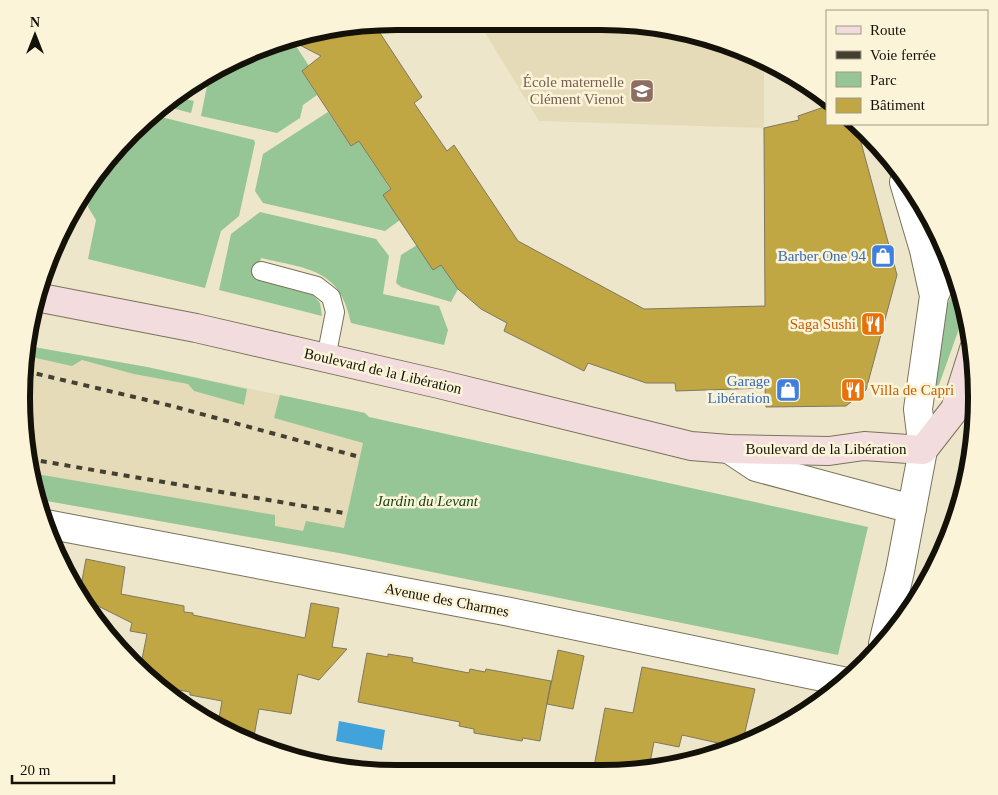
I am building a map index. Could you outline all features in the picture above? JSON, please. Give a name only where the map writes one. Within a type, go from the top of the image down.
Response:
[{"type":"main road","name":"Boulevard de la Libération","points":[[44,298],[196,328],[692,446],[829,451],[864,446],[923,450]]},
{"type":"main road","points":[[923,450],[955,408],[967,371]]},
{"type":"street","points":[[920,215],[924,250],[934,296]]},
{"type":"street","points":[[887,628],[900,571],[923,450],[918,408],[934,296],[945,271]]},
{"type":"street","name":"Boulevard de la Libération","points":[[729,448],[756,467],[912,509]]},
{"type":"street","name":"Avenue des Charmes","points":[[53,525],[505,611],[836,680]]},
{"type":"lane","points":[[261,271],[318,286],[332,297],[335,312],[326,358]]},
{"type":"shaded area","name":"École maternelle Clément Vienot","points":[[483,30],[600,30],[648,33],[672,37],[719,50],[764,69],[764,128],[539,121]]},
{"type":"shaded area","points":[[34,347],[147,367],[365,413],[369,417],[339,553],[45,501],[37,469],[31,422],[30,398]]},
{"type":"green space","points":[[295,45],[309,66],[302,71],[317,95],[303,105],[300,118],[277,133],[201,116],[208,83],[235,68],[257,58]]},
{"type":"green space","points":[[184,99],[194,101],[191,113],[172,108]]},
{"type":"green space","points":[[328,112],[351,146],[359,141],[391,190],[400,220],[385,231],[263,203],[255,191],[263,154]]},
{"type":"green space","points":[[160,117],[254,140],[255,143],[239,216],[221,231],[205,288],[88,259],[96,220],[88,207],[92,193],[121,155]]},
{"type":"green space","points":[[260,212],[376,239],[389,256],[383,294],[439,306],[448,330],[444,345],[351,323],[346,305],[339,291],[330,281],[319,274],[293,265],[261,258],[256,279],[313,295],[320,303],[322,316],[219,290],[231,234]]},
{"type":"green space","points":[[417,245],[441,265],[458,289],[451,302],[401,287],[396,283],[401,255]]},
{"type":"green space","points":[[952,294],[961,324],[936,393],[934,394],[946,308]]},
{"type":"green space","points":[[34,347],[147,367],[247,389],[244,405],[194,391],[188,384],[134,374],[82,360],[72,366],[32,357]]},
{"type":"green space","name":"Jardin du Levant","points":[[280,395],[365,413],[369,417],[868,527],[838,655],[339,553],[45,501],[38,474],[275,515],[275,526],[303,531],[306,521],[344,528],[363,443],[274,418]]},
{"type":"water","points":[[339,721],[385,730],[382,750],[336,741]]},
{"type":"building","points":[[380,31],[422,97],[414,103],[447,151],[454,145],[518,241],[644,309],[765,306],[764,128],[799,120],[798,116],[825,107],[826,125],[847,125],[860,138],[897,275],[866,390],[846,406],[766,407],[765,388],[676,391],[675,383],[646,383],[588,363],[584,371],[504,331],[507,323],[481,309],[458,289],[441,265],[433,270],[383,195],[391,189],[359,141],[351,146],[302,71],[321,56],[298,44],[350,33]]},
{"type":"building","points":[[86,559],[125,567],[121,594],[184,606],[184,612],[193,613],[193,615],[305,638],[311,603],[339,608],[332,647],[347,649],[319,680],[298,674],[291,714],[259,709],[254,736],[219,719],[222,701],[190,695],[190,692],[174,689],[155,674],[142,661],[147,634],[130,631],[132,623],[93,604],[81,585]]},
{"type":"building","points":[[558,650],[584,656],[573,709],[547,704]]},
{"type":"building","points":[[367,653],[388,657],[388,654],[413,658],[412,662],[469,673],[470,669],[485,672],[486,669],[551,681],[540,741],[523,738],[522,741],[474,733],[474,729],[459,726],[460,722],[358,702]]},
{"type":"building","points":[[642,667],[755,689],[744,736],[722,744],[682,735],[679,747],[654,742],[650,762],[594,765],[605,708],[633,713]]},
{"type":"railway","points":[[31,372],[172,406],[356,456]]},
{"type":"railway","points":[[36,460],[344,513]]},
{"type":"place","name":"École maternelle Clément Vienot","points":[[642,91]]},
{"type":"place","name":"Barber One 94","points":[[883,256]]},
{"type":"place","name":"Saga Sushi","points":[[873,324]]},
{"type":"place","name":"Garage Libération","points":[[788,390]]},
{"type":"place","name":"Villa de Capri","points":[[853,390]]}]
